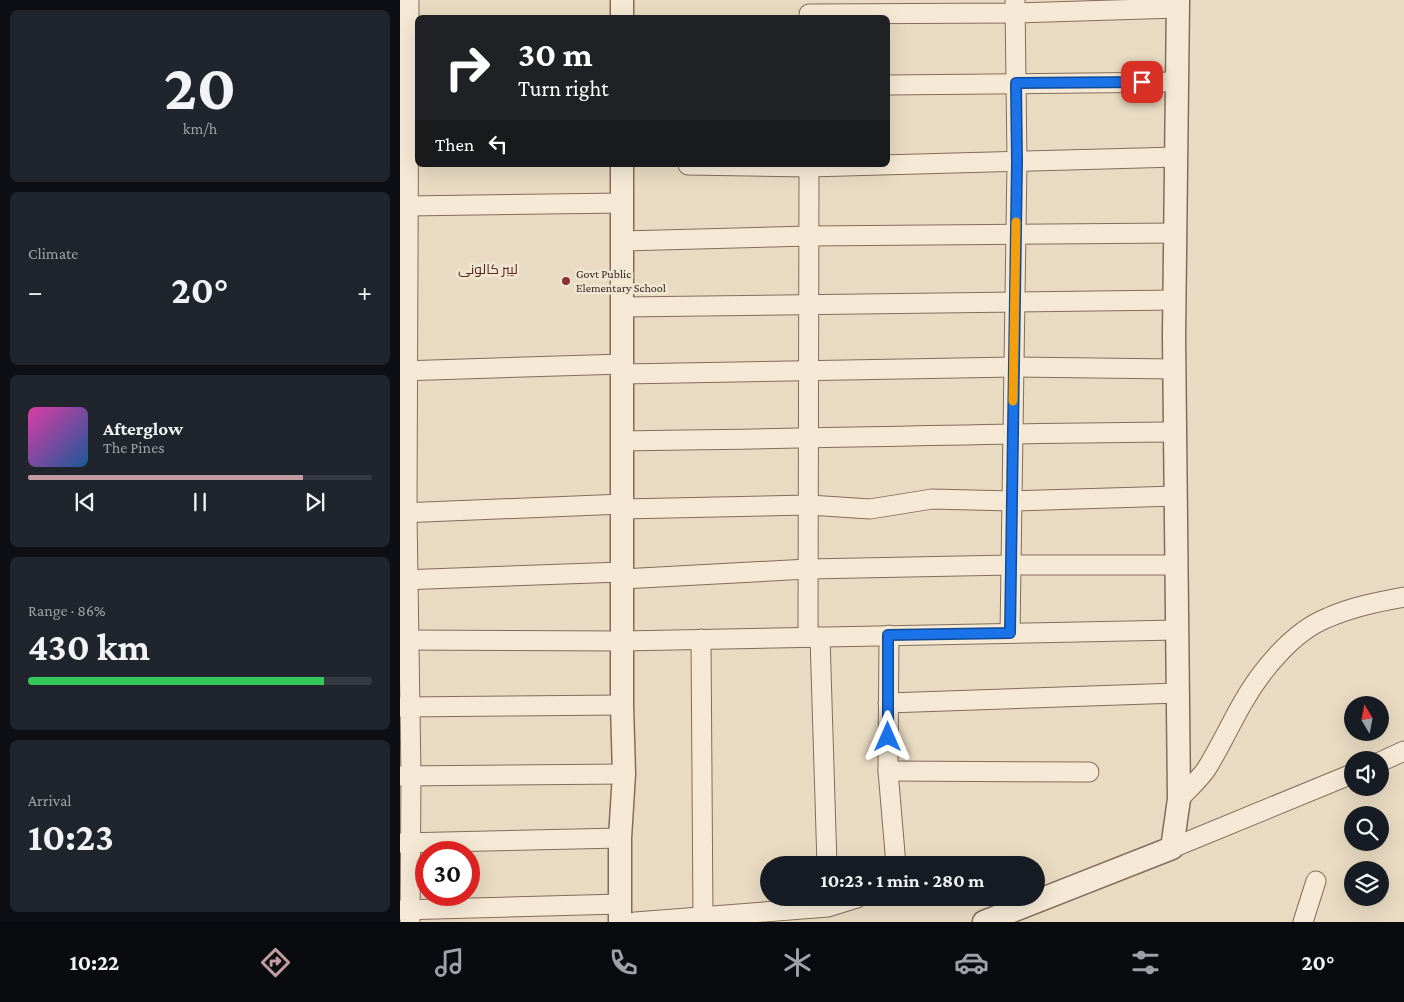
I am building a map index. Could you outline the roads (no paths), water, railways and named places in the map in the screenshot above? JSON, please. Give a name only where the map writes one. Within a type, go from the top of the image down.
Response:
[{"type":"street","points":[[409,0],[404,21],[406,218],[403,513],[407,914],[620,913],[620,838],[624,774],[622,705],[622,167]]},
{"type":"street","points":[[622,0],[622,15]]},
{"type":"street","points":[[809,11],[1178,4],[1174,369],[1179,799],[1172,848]]},
{"type":"street","points":[[1010,633],[1017,162],[1016,7]]},
{"type":"street","points":[[890,85],[1177,82]]},
{"type":"street","points":[[890,164],[1177,157]]},
{"type":"street","points":[[809,167],[808,569],[814,637],[826,856]]},
{"type":"street","points":[[406,218],[623,203]]},
{"type":"street","points":[[623,241],[810,236],[1175,233]]},
{"type":"street","points":[[623,307],[1174,300]]},
{"type":"street","points":[[404,371],[623,369],[809,371],[1014,367],[1174,369]]},
{"type":"street","points":[[623,442],[1013,433],[1175,432]]},
{"type":"street","points":[[403,513],[622,507],[809,505],[870,509],[932,499],[1012,501],[1176,496]]},
{"type":"street","points":[[404,580],[808,569],[1177,564]]},
{"type":"street","points":[[1179,799],[1206,769],[1242,702],[1260,677],[1279,654],[1302,632],[1325,618],[1366,604],[1404,597]]},
{"type":"street","points":[[405,640],[622,641],[1177,630]]},
{"type":"street","points":[[888,635],[888,771],[895,856]]},
{"type":"street","points":[[701,639],[702,917]]},
{"type":"street","points":[[888,703],[1178,693]]},
{"type":"street","points":[[404,706],[622,705]]},
{"type":"street","points":[[1389,758],[1404,752]]},
{"type":"street","points":[[888,771],[1089,772]]},
{"type":"street","points":[[406,776],[624,774]]},
{"type":"street","points":[[990,921],[1344,777]]},
{"type":"street","points":[[406,843],[620,838]]},
{"type":"street","points":[[1303,922],[1316,881]]},
{"type":"street","points":[[635,922],[702,917],[794,906]]},
{"type":"place","name":"Govt Public Elementary School","points":[[566,281]]},
{"type":"district","name":"لیبر کالونی","points":[[488,269]]}]
